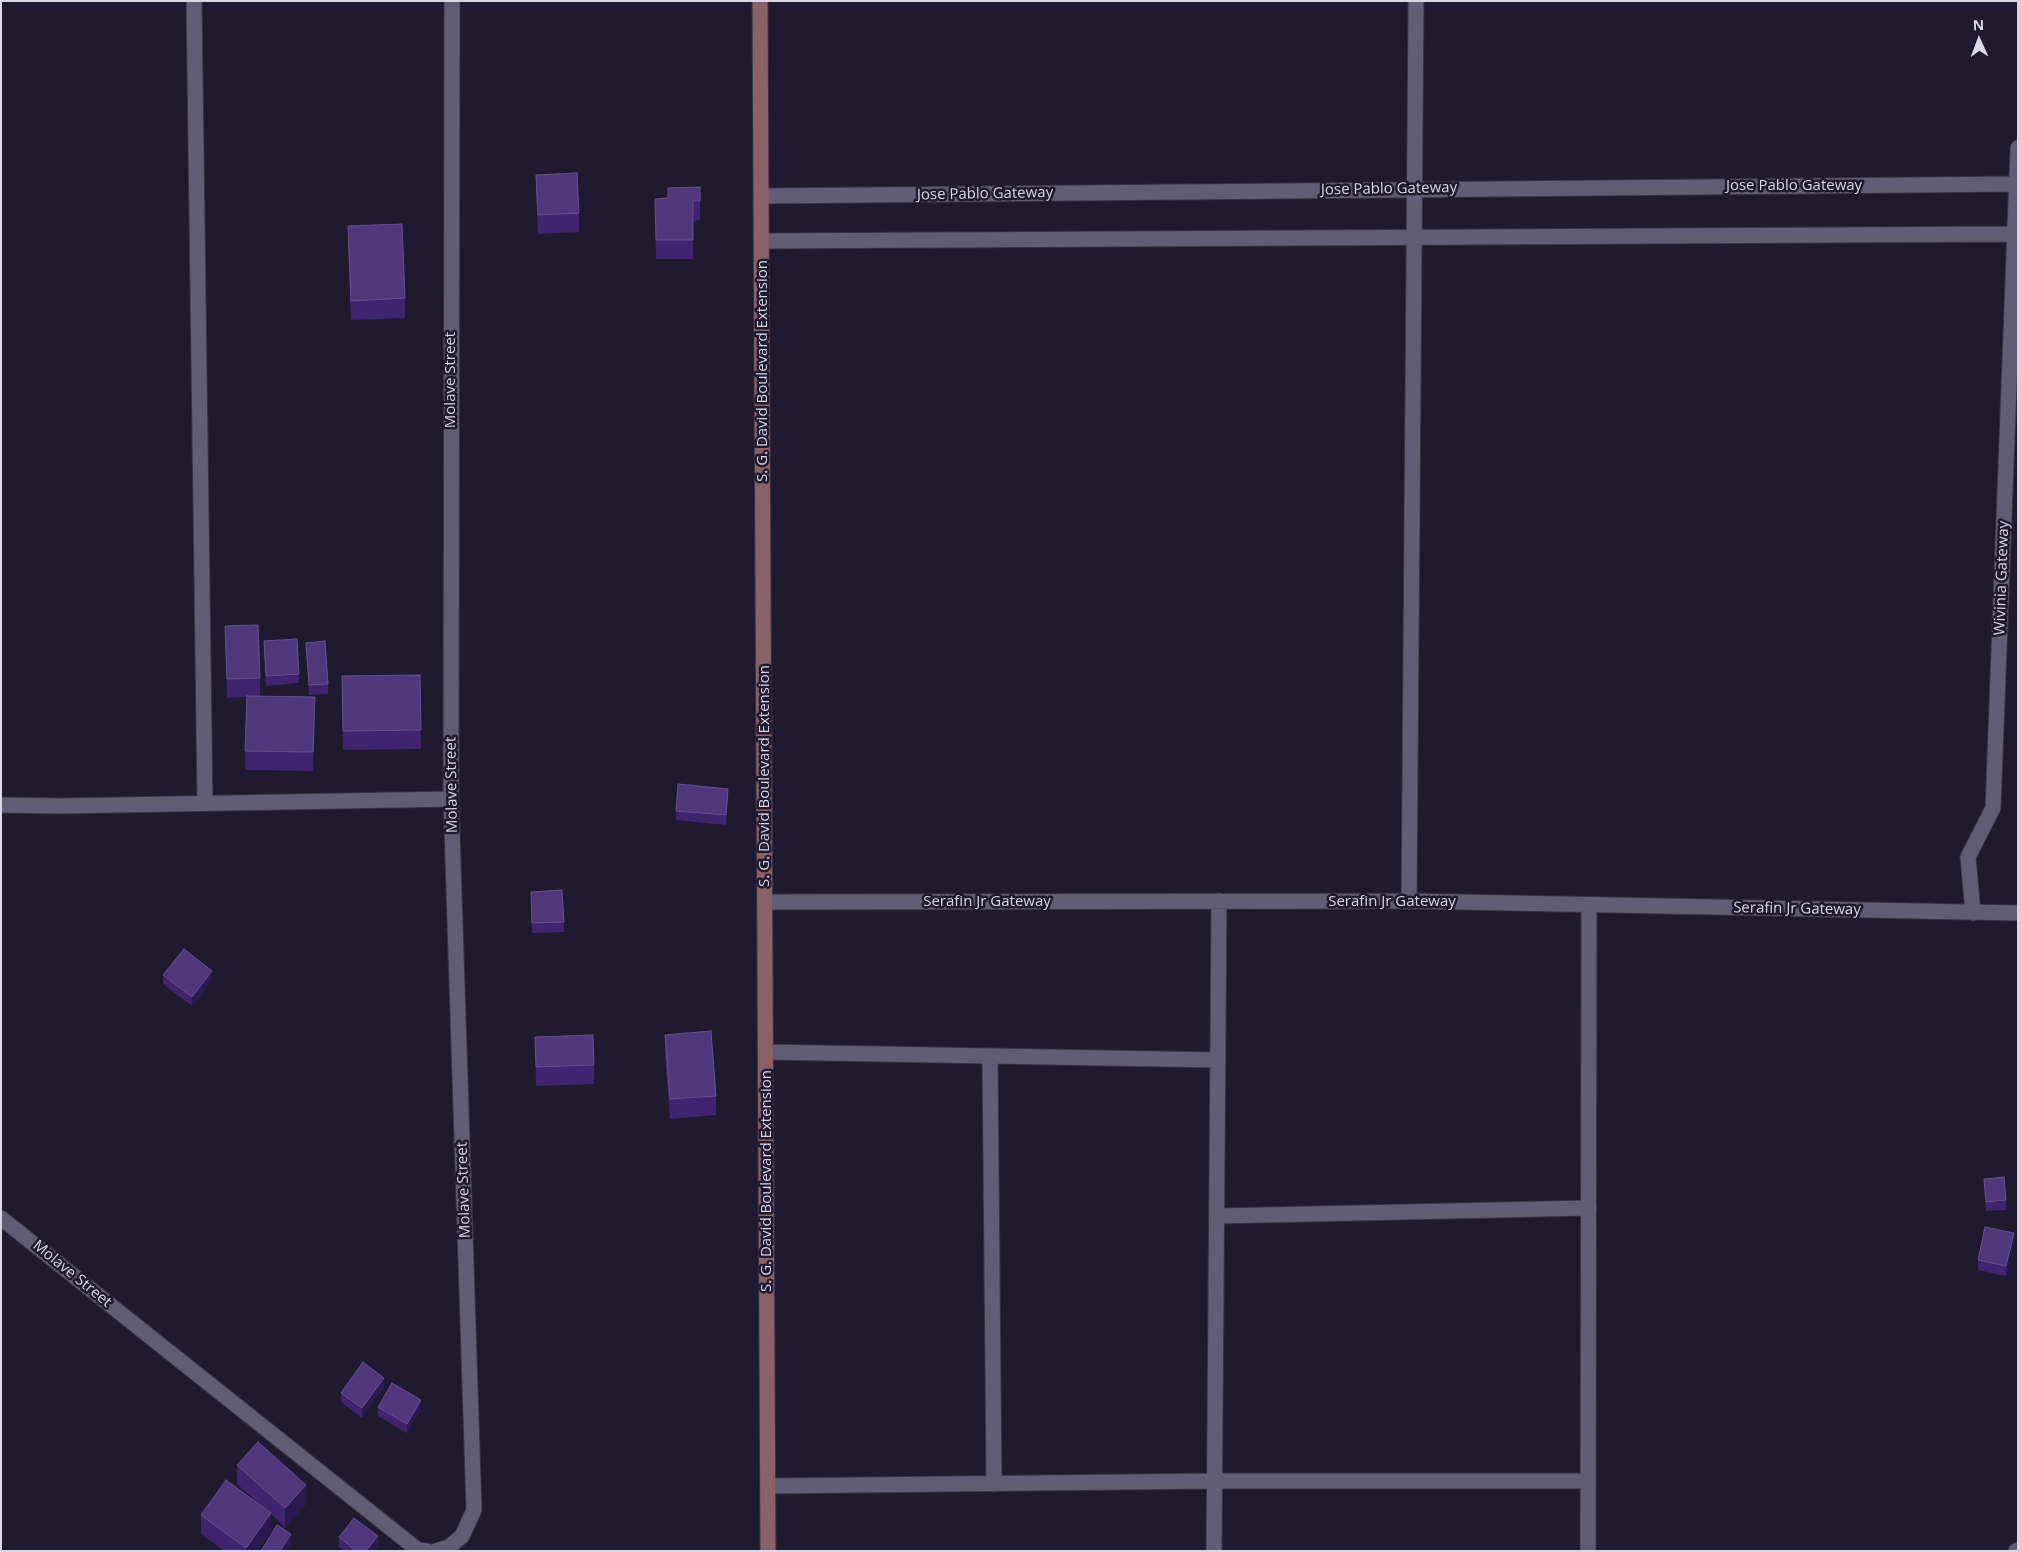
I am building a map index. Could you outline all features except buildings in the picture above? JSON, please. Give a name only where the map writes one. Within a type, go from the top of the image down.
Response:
[{"type":"street","points":[[194,1],[205,802]]},
{"type":"street","name":"Molave Street","points":[[436,1551],[449,1548],[462,1536],[474,1510],[451,799],[452,1]]},
{"type":"street","name":"S. G. David Boulevard Extension","points":[[760,1],[768,1551]]},
{"type":"street","points":[[1409,901],[1416,1]]},
{"type":"street","name":"Wivinia Gateway","points":[[1972,913],[1968,857],[1993,808],[2014,361],[2018,148]]},
{"type":"street","name":"Jose Pablo Gateway","points":[[762,196],[2017,184]]},
{"type":"street","points":[[762,241],[2015,234]]},
{"type":"street","points":[[1,805],[60,806],[451,799]]},
{"type":"street","points":[[1214,1551],[1219,901]]},
{"type":"street","name":"Serafin Jr Gateway","points":[[766,902],[1409,901],[2018,913]]},
{"type":"street","points":[[1588,1551],[1589,905]]},
{"type":"street","points":[[766,1052],[1218,1060]]},
{"type":"street","points":[[990,1056],[994,1484]]},
{"type":"street","points":[[1217,1216],[1589,1208]]},
{"type":"street","name":"Molave Street","points":[[1,1218],[418,1550],[427,1551]]},
{"type":"street","points":[[768,1486],[1214,1481],[1588,1481]]}]
